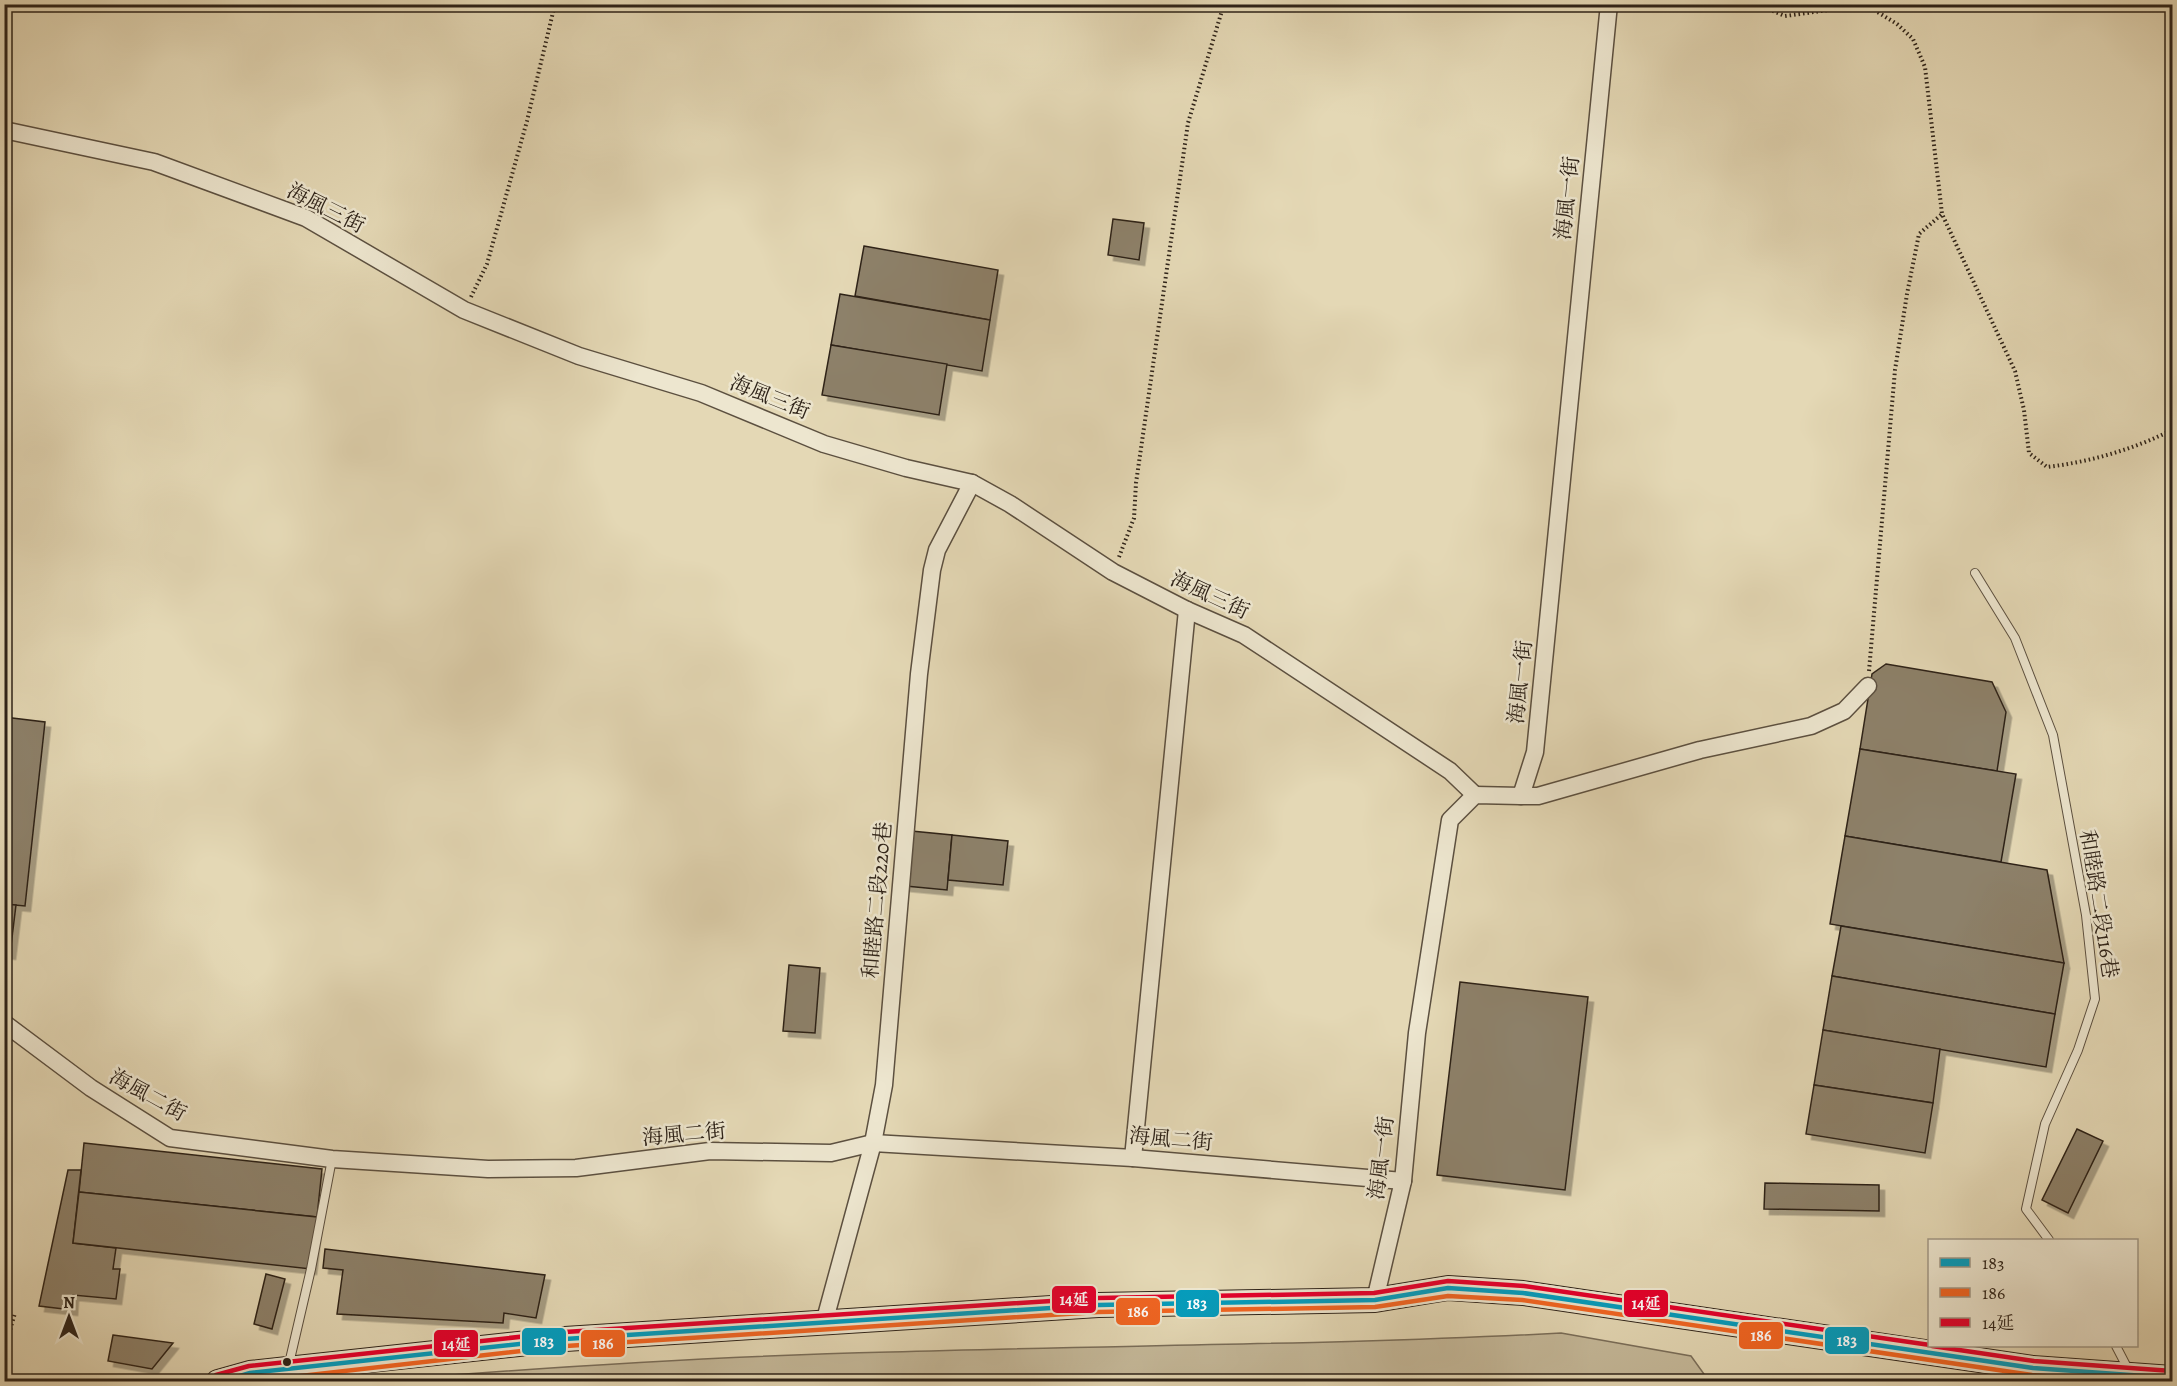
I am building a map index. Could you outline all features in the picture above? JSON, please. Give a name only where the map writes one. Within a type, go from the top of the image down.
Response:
[{"type":"street","name":"海風一街","points":[[1521,796],[1535,752],[1609,4]]},
{"type":"street","name":"海風三街","points":[[4,130],[154,162],[306,218],[464,310],[579,356],[701,393],[824,444],[906,468],[972,483],[1010,504],[1113,572],[1187,610],[1244,635],[1450,771],[1475,795]]},
{"type":"street","name":"和睦路二段220巷","points":[[824,1323],[873,1143],[884,1084],[919,674],[932,570],[938,549],[972,483]]},
{"type":"street","points":[[1133,1158],[1187,610]]},
{"type":"street","points":[[1475,795],[1538,796],[1700,750],[1811,726],[1844,711],[1868,687]]},
{"type":"street","name":"海風一街","points":[[1375,1300],[1402,1181],[1417,1033],[1450,820],[1475,795]]},
{"type":"street","name":"海風二街","points":[[4,1023],[91,1088],[171,1138],[332,1159],[488,1168],[576,1168],[710,1151],[831,1153],[873,1143],[1133,1158],[1402,1181]]},
{"type":"street","points":[[218,1382],[250,1373],[287,1371],[565,1339],[1098,1305],[1375,1300],[1448,1288],[1523,1293],[2032,1368],[2172,1378]]},
{"type":"lane","name":"和睦路二段116巷","points":[[1975,573],[2015,638],[2053,735],[2088,936],[2095,999],[2079,1050],[2045,1124],[2026,1209],[2048,1239]]},
{"type":"lane","points":[[287,1371],[311,1269],[332,1159]]},
{"type":"lane","points":[[2117,1347],[2131,1374]]},
{"type":"path","points":[[464,310],[487,264],[527,121],[555,4]]},
{"type":"path","points":[[1113,572],[1134,519],[1136,483],[1188,123],[1224,4]]},
{"type":"path","points":[[1756,4],[1785,16],[1851,7],[1871,8],[1897,24],[1913,39],[1925,67],[1942,214],[2015,371],[2024,410],[2029,453],[2048,467],[2075,464],[2148,442],[2172,430]]},
{"type":"path","points":[[1868,687],[1895,370],[1919,234],[1942,214]]},
{"type":"path","points":[[4,1351],[15,1313]]},
{"type":"shaded area","points":[[1561,1333],[1691,1356],[1709,1381],[399,1381],[401,1379],[523,1370],[768,1356],[1394,1340]]},
{"type":"building","points":[[1113,219],[1144,223],[1139,260],[1108,255]]},
{"type":"building","points":[[864,246],[998,270],[990,320],[855,296]]},
{"type":"building","points":[[840,294],[990,320],[982,371],[831,345]]},
{"type":"building","points":[[831,345],[947,364],[939,415],[822,395]]},
{"type":"building","points":[[1886,664],[1992,682],[2006,712],[1997,771],[1860,749],[1872,674]]},
{"type":"building","points":[[4,717],[45,722],[25,906],[4,904]]},
{"type":"building","points":[[1860,749],[2016,774],[2001,862],[1845,836]]},
{"type":"building","points":[[901,830],[952,835],[947,890],[895,885]]},
{"type":"building","points":[[952,835],[1008,841],[1003,885],[948,880]]},
{"type":"building","points":[[1845,836],[2047,870],[2064,963],[1830,924]]},
{"type":"building","points":[[4,904],[16,905],[10,954],[4,953]]},
{"type":"building","points":[[1841,926],[2064,963],[2055,1014],[1832,976]]},
{"type":"building","points":[[789,965],[820,968],[815,1033],[783,1031]]},
{"type":"building","points":[[1832,976],[2055,1014],[2046,1067],[1823,1030]]},
{"type":"building","points":[[1460,982],[1588,997],[1565,1190],[1437,1175]]},
{"type":"building","points":[[1823,1030],[1940,1049],[1933,1103],[1814,1085]]},
{"type":"building","points":[[1814,1085],[1933,1103],[1925,1153],[1806,1134]]},
{"type":"building","points":[[2077,1129],[2103,1141],[2068,1213],[2042,1200]]},
{"type":"building","points":[[84,1143],[322,1169],[317,1217],[79,1192]]},
{"type":"building","points":[[68,1170],[81,1170],[73,1243],[116,1248],[113,1269],[120,1269],[116,1299],[73,1295],[72,1310],[39,1306]]},
{"type":"building","points":[[1765,1183],[1879,1185],[1879,1211],[1764,1209]]},
{"type":"building","points":[[79,1192],[317,1217],[311,1269],[73,1243]]},
{"type":"building","points":[[325,1249],[545,1275],[536,1318],[504,1313],[503,1323],[337,1314],[343,1270],[323,1268]]},
{"type":"building","points":[[266,1274],[285,1279],[272,1329],[254,1324]]},
{"type":"building","points":[[113,1335],[173,1343],[152,1369],[108,1361]]},
{"type":"transit line","name":"14延","points":[[216,1375],[249,1366],[565,1332],[1098,1298],[1374,1293],[1448,1281],[1524,1286],[1928,1345]]},
{"type":"transit line","name":"183","points":[[220,1382],[250,1373],[565,1339],[1098,1305],[1375,1300],[1448,1288],[1523,1293],[2033,1368],[2172,1378]]},
{"type":"transit line","name":"186","points":[[247,1382],[566,1346],[1098,1312],[1375,1307],[1448,1296],[1522,1300],[2032,1375],[2116,1382]]},
{"type":"transit line","name":"14延","points":[[1939,1347],[2034,1361],[2172,1371]]}]
